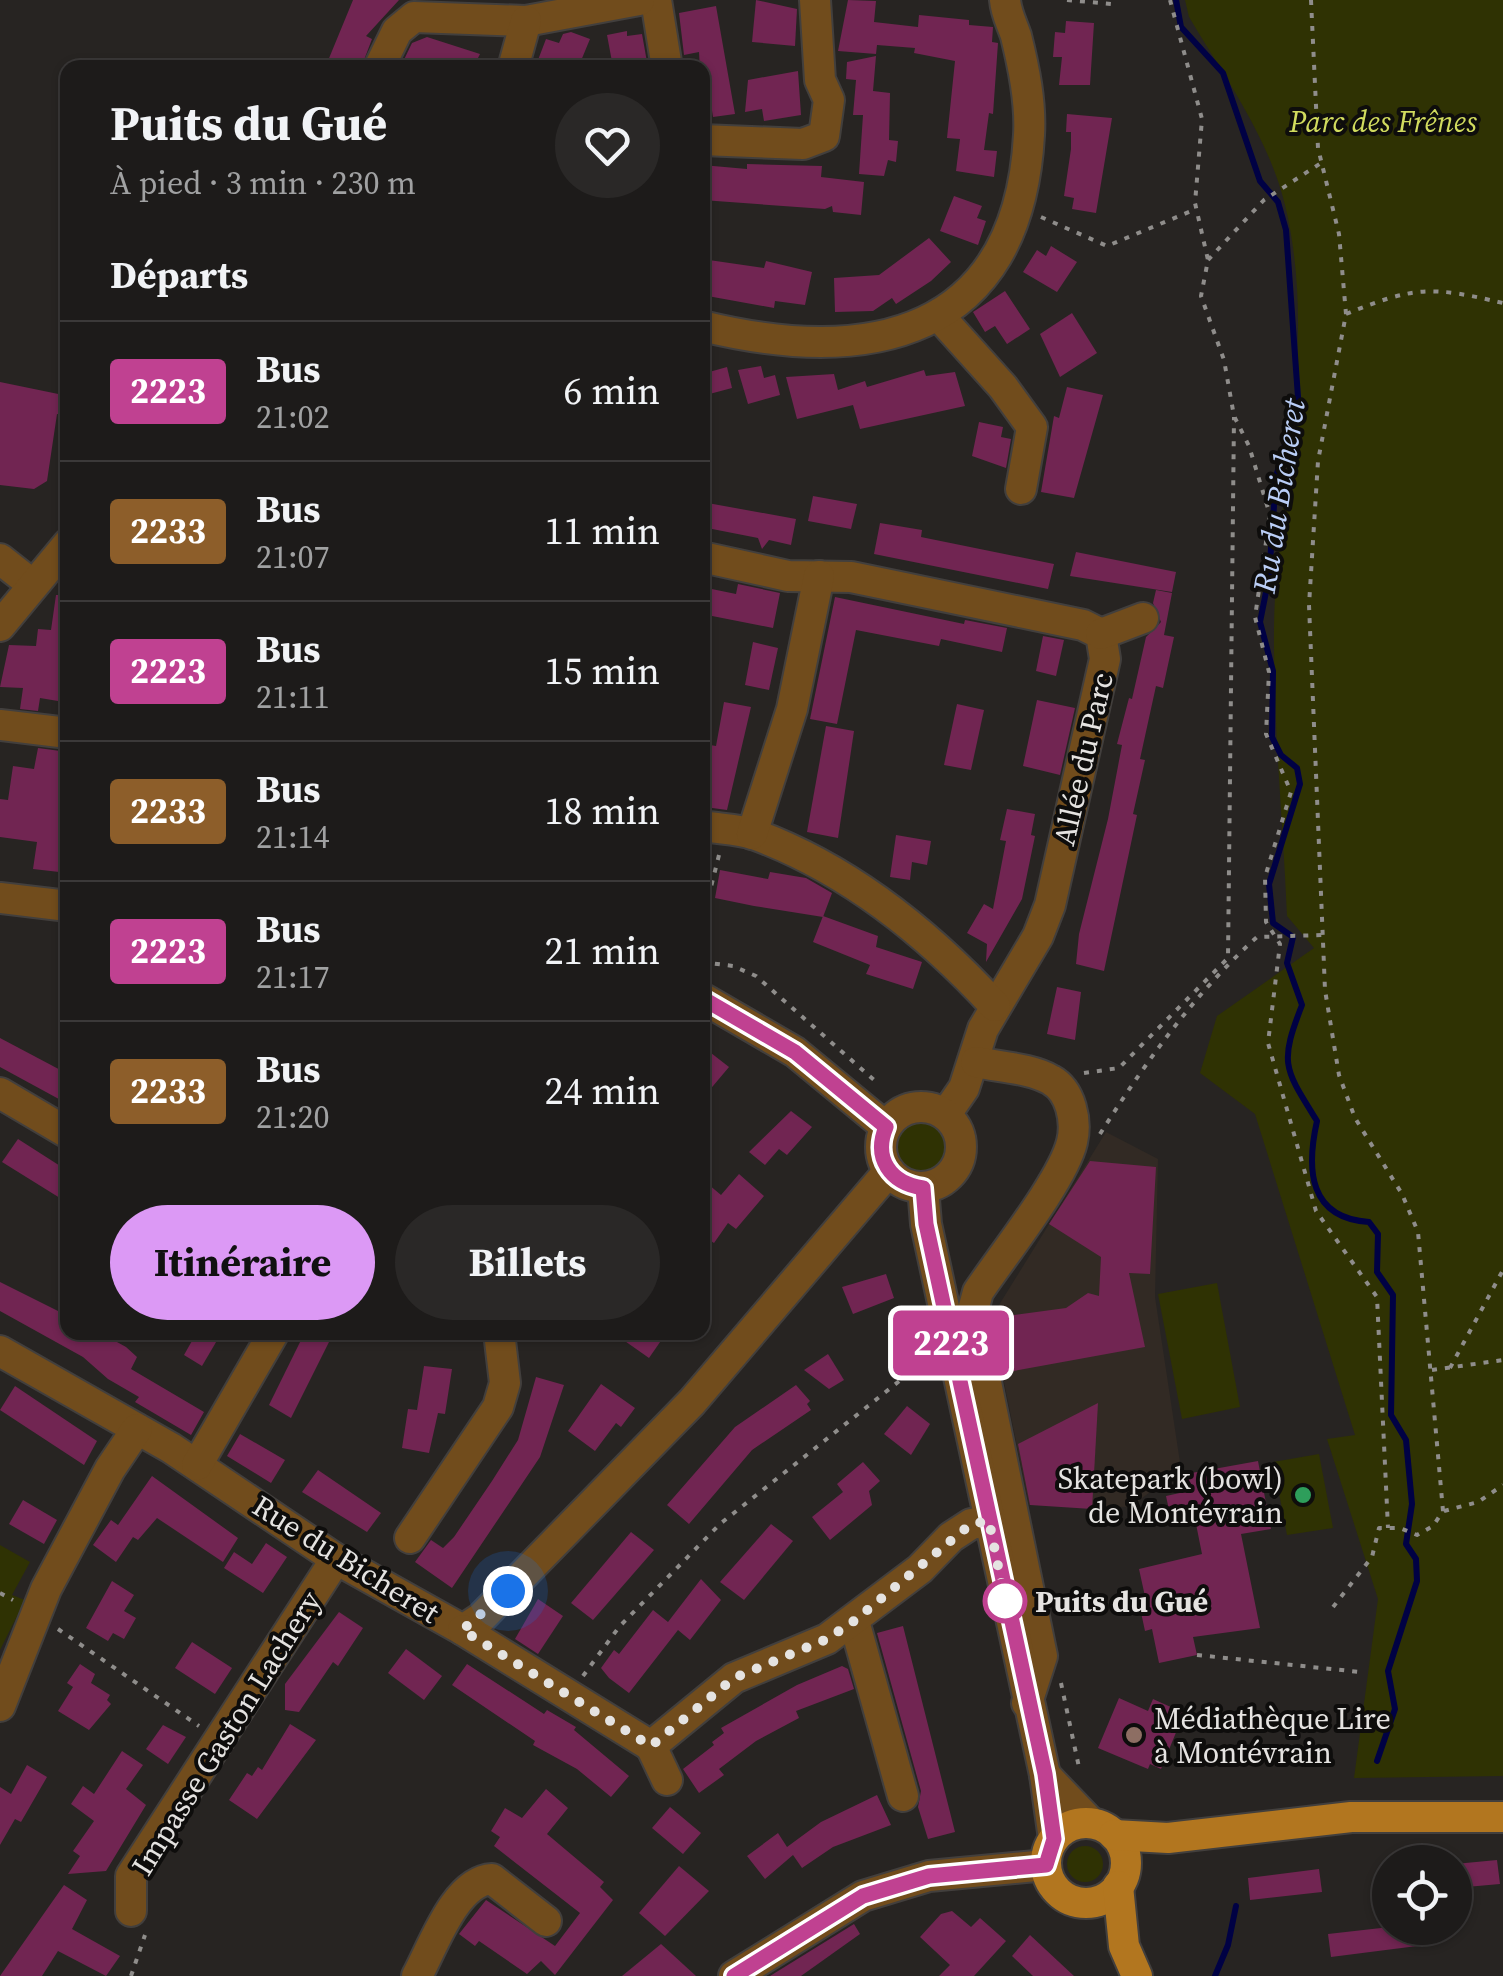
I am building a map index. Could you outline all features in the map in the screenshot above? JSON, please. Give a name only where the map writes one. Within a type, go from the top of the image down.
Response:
[{"type":"main road","points":[[1137,1976],[1124,1946],[1080,1902],[1060,1894],[1050,1852],[1070,1826],[1168,1838],[1324,1818],[1503,1817]]},
{"type":"main road","points":[[1103,1829],[1124,1851],[1124,1946]]},
{"type":"main road","points":[[1080,1902],[1102,1900],[1168,1838]]},
{"type":"street","points":[[383,60],[397,31],[414,17],[526,21],[640,0]]},
{"type":"street","points":[[656,0],[667,60]]},
{"type":"street","points":[[710,140],[802,144],[824,136],[828,100],[820,80],[816,0]]},
{"type":"street","points":[[710,328],[742,336],[830,344],[890,337],[940,316],[976,284],[1018,207],[1029,134],[1025,74],[1004,0]]},
{"type":"street","points":[[515,60],[526,21]]},
{"type":"street","points":[[940,316],[1032,428],[1021,489]]},
{"type":"street","points":[[0,626],[60,553]]},
{"type":"street","points":[[0,559],[33,585]]},
{"type":"street","name":"Allée du Parc","points":[[710,559],[818,586],[851,577],[1083,625],[1101,634],[1106,659],[1050,905],[1038,936],[984,1028],[976,1062],[946,1114]]},
{"type":"street","points":[[818,586],[792,709],[726,830],[809,859],[892,909],[996,1006]]},
{"type":"street","points":[[1101,634],[1143,618]]},
{"type":"street","points":[[0,725],[60,732]]},
{"type":"street","points":[[0,898],[60,905]]},
{"type":"street","points":[[710,1003],[795,1052],[886,1127]]},
{"type":"street","points":[[976,1062],[1045,1078],[1066,1095],[1074,1117],[1072,1143],[978,1292],[972,1314],[1042,1656],[1027,1703]]},
{"type":"street","points":[[0,1093],[60,1128]]},
{"type":"street","points":[[913,1107],[930,1107],[946,1114],[957,1127],[960,1159],[952,1173],[923,1188],[898,1180],[889,1171],[880,1150],[886,1127],[897,1114],[913,1107]]},
{"type":"street","name":"Rue du Bicheret","points":[[0,1351],[198,1465],[336,1559],[462,1630],[481,1618],[692,1402],[889,1171]]},
{"type":"street","points":[[734,1976],[863,1896],[929,1876],[1050,1852],[1045,1774],[950,1339],[923,1188]]},
{"type":"street","points":[[198,1465],[269,1340]]},
{"type":"street","points":[[410,1538],[498,1407],[505,1383],[500,1340]]},
{"type":"street","points":[[0,1706],[35,1614],[110,1469],[136,1429]]},
{"type":"street","points":[[651,1746],[734,1678],[827,1639],[920,1569],[951,1537],[971,1524],[989,1521]]},
{"type":"street","name":"Impasse Gaston Lachery","points":[[131,1911],[131,1876],[336,1559]]},
{"type":"street","points":[[854,1621],[903,1796]]},
{"type":"street","points":[[462,1630],[651,1746],[667,1780]]},
{"type":"street","points":[[1045,1774],[1103,1829]]},
{"type":"street","points":[[417,1976],[466,1890],[479,1880],[492,1879],[546,1921]]},
{"type":"path","points":[[1067,0],[1112,4],[1116,0]]},
{"type":"path","points":[[1045,1078],[1119,1068],[1228,958],[1234,416],[1224,360],[1200,296],[1208,260],[1196,210],[1202,119],[1170,0]]},
{"type":"path","points":[[1311,0],[1322,162],[1339,234],[1346,314],[1318,461],[1309,605],[1323,935],[1332,1039],[1354,1118],[1402,1194],[1418,1232],[1443,1511],[1433,1526],[1418,1535],[1400,1528],[1379,1528],[1372,1557],[1330,1611]]},
{"type":"path","points":[[1208,260],[1264,199],[1322,162]]},
{"type":"path","points":[[1018,207],[1108,246],[1196,210]]},
{"type":"path","points":[[1346,314],[1403,291],[1444,289],[1503,303]]},
{"type":"path","points":[[1234,416],[1249,446],[1270,516],[1255,617],[1269,672],[1266,734],[1291,792],[1265,877],[1266,922],[1280,944],[1268,1043],[1316,1212],[1376,1296],[1388,1528]]},
{"type":"path","points":[[710,892],[726,830]]},
{"type":"path","points":[[1096,1140],[1159,1046],[1215,978],[1257,937],[1323,935]]},
{"type":"path","points":[[710,963],[732,966],[756,976],[877,1083]]},
{"type":"path","points":[[1450,1368],[1503,1270]]},
{"type":"path","points":[[568,1696],[619,1627],[720,1524],[865,1412],[950,1339]]},
{"type":"path","points":[[1432,1370],[1503,1360]]},
{"type":"path","points":[[1443,1511],[1478,1502],[1503,1485]]},
{"type":"path","points":[[35,1614],[220,1740]]},
{"type":"path","points":[[1197,1655],[1360,1672]]},
{"type":"path","points":[[1059,1672],[1081,1778]]},
{"type":"path","points":[[130,1976],[147,1939],[131,1911]]},
{"type":"shaded area","points":[[1106,1132],[1158,1159],[1155,1297],[1181,1469],[1130,1507],[1029,1505],[991,1318]]},
{"type":"green space","name":"Parc des Frênes","points":[[1185,0],[1503,0],[1503,1776],[1354,1778],[1378,1599],[1327,1439],[1355,1435],[1255,1114],[1200,1073],[1217,1016],[1314,948],[1287,916],[1275,700],[1276,575],[1297,364],[1294,258],[1285,205],[1268,156],[1189,17]]},
{"type":"green space","points":[[922,1117],[944,1126],[953,1148],[944,1170],[922,1179],[900,1170],[891,1148],[900,1126]]},
{"type":"green space","points":[[1217,1283],[1240,1407],[1182,1419],[1158,1294]]},
{"type":"green space","name":"Skatepark (bowl) de Montévrain","points":[[1319,1454],[1333,1528],[1287,1535],[1273,1462]]},
{"type":"green space","points":[[0,1545],[30,1562],[12,1595],[25,1600],[0,1650]]},
{"type":"green space","points":[[1085,1846],[1098,1851],[1103,1864],[1098,1877],[1085,1882],[1072,1877],[1067,1864],[1072,1851]]},
{"type":"building","points":[[353,0],[399,0],[366,36],[372,39],[364,60],[328,60]]},
{"type":"building","points":[[756,0],[797,9],[795,46],[752,42]]},
{"type":"building","points":[[848,0],[876,1],[874,22],[918,27],[919,15],[969,20],[969,25],[993,27],[992,42],[998,43],[993,114],[989,113],[984,150],[997,151],[994,177],[956,171],[960,139],[947,138],[955,61],[914,53],[915,48],[877,45],[876,54],[838,51]]},
{"type":"building","points":[[716,6],[735,114],[713,117],[710,60],[699,60],[699,52],[684,55],[679,13]]},
{"type":"building","points":[[1066,21],[1094,23],[1090,85],[1059,85],[1062,57],[1053,57],[1055,32],[1065,33]]},
{"type":"building","points":[[627,31],[627,36],[642,34],[647,60],[612,60],[607,35]]},
{"type":"building","points":[[571,32],[590,39],[581,60],[538,60],[546,39],[559,43],[563,34]]},
{"type":"building","points":[[427,37],[480,54],[481,60],[404,60],[412,43]]},
{"type":"building","points":[[876,56],[873,91],[890,93],[889,140],[898,141],[896,162],[888,160],[884,176],[859,174],[863,115],[853,115],[856,80],[846,79],[847,62]]},
{"type":"building","points":[[798,71],[801,115],[764,121],[762,109],[745,112],[748,80]]},
{"type":"building","points":[[1067,114],[1112,118],[1096,213],[1072,209],[1074,198],[1064,196],[1071,149],[1071,132],[1066,132]]},
{"type":"building","points":[[747,164],[822,166],[821,177],[864,182],[861,215],[833,212],[832,206],[825,209],[710,201],[710,166],[747,169]]},
{"type":"building","points":[[954,196],[982,206],[977,218],[986,221],[978,245],[940,231]]},
{"type":"building","points":[[929,238],[951,262],[931,281],[896,304],[892,298],[873,311],[835,312],[834,278],[879,275]]},
{"type":"building","points":[[1051,246],[1077,262],[1057,292],[1023,272],[1037,250],[1046,256]]},
{"type":"building","points":[[710,260],[764,268],[766,261],[812,272],[805,305],[775,301],[774,308],[710,296]]},
{"type":"building","points":[[1005,291],[1030,329],[1007,344],[995,326],[985,332],[973,312]]},
{"type":"building","points":[[1072,313],[1097,353],[1060,377],[1040,334]]},
{"type":"building","points":[[761,366],[764,378],[775,375],[780,395],[748,404],[738,370]]},
{"type":"building","points":[[727,367],[732,388],[710,394],[710,372]]},
{"type":"building","points":[[924,370],[926,376],[955,372],[965,406],[860,429],[853,405],[797,419],[786,377],[834,374],[838,390],[865,381],[867,387]]},
{"type":"building","points":[[0,382],[60,394],[47,481],[34,489],[0,485]]},
{"type":"building","points":[[1067,387],[1103,395],[1074,498],[1041,492],[1054,416],[1059,418]]},
{"type":"building","points":[[979,422],[1003,427],[1001,437],[1011,439],[1006,468],[972,456]]},
{"type":"building","points":[[813,496],[857,504],[851,529],[808,521]]},
{"type":"building","points":[[710,503],[796,519],[791,545],[769,540],[762,549],[758,538],[710,529]]},
{"type":"building","points":[[880,523],[922,530],[921,537],[1054,564],[1048,589],[874,554]]},
{"type":"building","points":[[1076,552],[1176,572],[1172,592],[1070,576]]},
{"type":"building","points":[[738,584],[780,593],[773,628],[710,616],[710,589],[736,594]]},
{"type":"building","points":[[1156,590],[1172,593],[1164,635],[1174,637],[1163,688],[1156,686],[1140,759],[1145,760],[1133,814],[1137,815],[1104,971],[1076,964],[1079,934],[1108,819],[1122,745],[1117,744],[1129,698],[1132,699],[1146,637],[1161,622],[1153,603]]},
{"type":"building","points":[[56,595],[60,595],[58,701],[40,698],[38,711],[20,709],[23,688],[0,687],[9,645],[36,646],[38,629],[51,630]]},
{"type":"building","points":[[835,597],[964,624],[965,620],[1007,628],[1002,652],[941,639],[939,646],[856,630],[837,724],[810,719]]},
{"type":"building","points":[[1043,636],[1064,640],[1056,676],[1036,671]]},
{"type":"building","points":[[753,642],[778,648],[769,690],[745,685]]},
{"type":"building","points":[[1037,700],[1075,708],[1060,775],[1023,766]]},
{"type":"building","points":[[724,702],[751,707],[727,810],[710,808],[710,745],[716,746]]},
{"type":"building","points":[[957,704],[984,710],[971,770],[944,765]]},
{"type":"building","points":[[826,726],[854,731],[838,838],[807,832]]},
{"type":"building","points":[[38,748],[60,751],[60,872],[33,869],[37,842],[0,837],[0,799],[8,800],[13,766],[34,769]]},
{"type":"building","points":[[1007,809],[1035,814],[1031,835],[1035,836],[1022,899],[986,962],[987,944],[967,933],[984,904],[993,909],[1006,841],[1000,840]]},
{"type":"building","points":[[896,835],[931,841],[927,865],[912,862],[910,880],[890,877]]},
{"type":"building","points":[[720,870],[768,879],[770,872],[806,878],[832,893],[823,917],[715,898]]},
{"type":"building","points":[[823,916],[878,936],[876,947],[922,962],[913,989],[866,974],[870,965],[813,942]]},
{"type":"building","points":[[1057,987],[1081,992],[1075,1040],[1047,1034]]},
{"type":"building","points":[[0,1038],[60,1070],[60,1100],[0,1067]]},
{"type":"building","points":[[710,1052],[729,1067],[710,1090]]},
{"type":"building","points":[[791,1111],[812,1127],[787,1155],[779,1149],[765,1165],[749,1152]]},
{"type":"building","points":[[18,1139],[60,1166],[60,1198],[2,1162]]},
{"type":"building","points":[[1090,1161],[1156,1167],[1150,1274],[1129,1273],[1145,1347],[1003,1373],[992,1318],[1066,1308],[1088,1293],[1099,1296],[1101,1257],[1049,1224]]},
{"type":"building","points":[[739,1174],[764,1196],[736,1229],[728,1223],[714,1243],[710,1240],[710,1186],[721,1195]]},
{"type":"building","points":[[886,1274],[894,1298],[853,1314],[842,1287]]},
{"type":"building","points":[[0,1282],[60,1312],[60,1340],[113,1340],[126,1347],[137,1357],[131,1369],[204,1412],[191,1435],[135,1402],[139,1397],[108,1379],[83,1357],[0,1311]]},
{"type":"building","points":[[192,1340],[217,1340],[202,1366],[184,1355]]},
{"type":"building","points":[[301,1340],[330,1340],[291,1418],[269,1405]]},
{"type":"building","points":[[623,1340],[661,1340],[649,1358]]},
{"type":"building","points":[[828,1354],[844,1380],[829,1389],[804,1370]]},
{"type":"building","points":[[424,1366],[452,1369],[445,1414],[438,1413],[429,1453],[402,1448],[408,1409],[417,1410]]},
{"type":"building","points":[[536,1377],[564,1385],[540,1457],[452,1588],[415,1562],[431,1540],[443,1548],[454,1537],[492,1481],[518,1440]]},
{"type":"building","points":[[601,1384],[635,1408],[621,1427],[616,1423],[595,1451],[568,1431]]},
{"type":"building","points":[[796,1385],[810,1401],[807,1404],[811,1410],[752,1450],[689,1524],[667,1505],[735,1427]]},
{"type":"building","points":[[15,1386],[97,1441],[84,1465],[0,1410]]},
{"type":"building","points":[[1098,1403],[1092,1509],[1030,1505],[1018,1444]]},
{"type":"building","points":[[907,1406],[930,1424],[911,1455],[884,1434]]},
{"type":"building","points":[[240,1434],[285,1460],[271,1483],[227,1456]]},
{"type":"building","points":[[1258,1461],[1271,1529],[1241,1534],[1260,1628],[1193,1637],[1197,1655],[1159,1663],[1152,1629],[1145,1631],[1139,1603],[1146,1601],[1139,1569],[1202,1554],[1195,1519],[1172,1524],[1166,1496],[1189,1491],[1186,1474]]},
{"type":"building","points":[[863,1462],[880,1481],[869,1491],[872,1505],[830,1540],[812,1517],[843,1492],[837,1484]]},
{"type":"building","points":[[318,1470],[381,1513],[367,1532],[302,1492]]},
{"type":"building","points":[[152,1476],[238,1538],[223,1562],[157,1518],[138,1540],[133,1537],[116,1562],[93,1545],[111,1520],[118,1525]]},
{"type":"building","points":[[23,1500],[57,1520],[44,1544],[9,1524]]},
{"type":"building","points":[[771,1524],[793,1541],[744,1600],[720,1582]]},
{"type":"building","points":[[631,1532],[654,1550],[593,1620],[571,1603]]},
{"type":"building","points":[[266,1543],[287,1557],[263,1593],[224,1568],[234,1552],[252,1564]]},
{"type":"building","points":[[701,1579],[721,1600],[690,1640],[678,1630],[629,1693],[609,1678],[601,1668],[614,1650],[619,1654],[653,1610],[668,1622]]},
{"type":"building","points":[[112,1581],[134,1595],[124,1611],[136,1618],[124,1639],[113,1633],[108,1641],[86,1628]]},
{"type":"building","points":[[538,1599],[563,1616],[538,1654],[515,1639]]},
{"type":"building","points":[[339,1612],[363,1628],[338,1666],[333,1662],[299,1712],[285,1710],[285,1684]]},
{"type":"building","points":[[903,1626],[955,1832],[928,1839],[918,1807],[921,1791],[877,1633]]},
{"type":"building","points":[[192,1642],[232,1668],[215,1694],[175,1668]]},
{"type":"building","points":[[406,1649],[442,1676],[424,1700],[388,1673]]},
{"type":"building","points":[[80,1664],[95,1674],[91,1683],[110,1695],[107,1700],[111,1704],[89,1730],[58,1711],[73,1687],[67,1683]]},
{"type":"building","points":[[467,1664],[544,1714],[547,1710],[576,1727],[574,1730],[629,1776],[611,1797],[577,1769],[533,1745],[535,1741],[452,1685]]},
{"type":"building","points":[[842,1666],[848,1669],[854,1689],[796,1711],[799,1718],[756,1741],[719,1769],[724,1775],[699,1793],[683,1769],[714,1745],[712,1742],[724,1733],[721,1728],[797,1685]]},
{"type":"building","points":[[1119,1698],[1148,1711],[1153,1699],[1184,1713],[1161,1769],[1150,1764],[1148,1769],[1098,1748]]},
{"type":"building","points":[[290,1724],[316,1740],[257,1819],[229,1800],[247,1773],[252,1776],[258,1767],[262,1770]]},
{"type":"building","points":[[163,1725],[186,1737],[168,1764],[146,1749]]},
{"type":"building","points":[[122,1751],[143,1765],[126,1789],[146,1805],[106,1871],[68,1874],[80,1856],[73,1851],[94,1821],[71,1804],[83,1786],[94,1794]]},
{"type":"building","points":[[27,1765],[47,1777],[21,1822],[15,1819],[0,1845],[0,1787],[11,1794]]},
{"type":"building","points":[[546,1789],[568,1808],[547,1834],[604,1882],[600,1887],[613,1900],[555,1975],[541,1961],[527,1974],[479,1941],[475,1946],[459,1934],[486,1900],[555,1946],[580,1913],[494,1846],[500,1837],[491,1831],[505,1808],[522,1818]]},
{"type":"building","points":[[877,1795],[891,1825],[833,1847],[802,1868],[793,1855],[765,1879],[747,1856],[778,1833],[787,1847],[821,1822]]},
{"type":"building","points":[[670,1807],[701,1833],[683,1854],[652,1828]]},
{"type":"building","points":[[1497,1860],[1500,1884],[1472,1886],[1472,1862]]},
{"type":"building","points":[[679,1866],[709,1891],[665,1936],[639,1913]]},
{"type":"building","points":[[1319,1869],[1322,1892],[1250,1900],[1248,1878]]},
{"type":"building","points":[[64,1885],[87,1900],[72,1929],[120,1956],[106,1976],[58,1951],[42,1976],[0,1976]]},
{"type":"building","points":[[952,1911],[971,1927],[980,1918],[1006,1941],[974,1976],[939,1976],[950,1965],[920,1937],[941,1914]]},
{"type":"building","points":[[854,1924],[860,1934],[801,1976],[770,1976]]},
{"type":"building","points":[[1372,1929],[1372,1945],[1425,1945],[1331,1957],[1328,1934]]},
{"type":"building","points":[[1030,1935],[1074,1976],[1033,1976],[1012,1956]]},
{"type":"building","points":[[661,1944],[696,1976],[622,1976]]},
{"type":"waterway","name":"Ru du Bicheret","points":[[1176,0],[1181,27],[1223,73],[1260,181],[1278,202],[1286,230],[1298,397],[1276,477],[1269,577],[1260,622],[1273,671],[1272,737],[1281,755],[1297,768],[1300,784],[1269,884],[1273,923],[1293,937],[1287,963],[1302,1005],[1290,1041],[1289,1065],[1317,1121],[1312,1157],[1316,1188],[1334,1211],[1349,1219],[1369,1222],[1378,1234],[1377,1272],[1393,1295],[1391,1415],[1406,1440],[1412,1504],[1406,1544],[1416,1559],[1417,1581],[1388,1671],[1395,1709],[1377,1761]]},
{"type":"waterway","name":"Ru du Bicheret","points":[[1215,1976],[1228,1945],[1236,1906]]},
{"type":"bus line","name":"2223","points":[[710,1002],[795,1052],[852,1103],[886,1127],[880,1150],[889,1171],[898,1180],[923,1188],[926,1224],[1045,1774],[1054,1839],[1046,1865],[929,1876],[863,1896],[734,1976]]},
{"type":"place","name":"Skatepark (bowl) de Montévrain","points":[[1303,1495]]},
{"type":"place","name":"Puits du Gué","points":[[1005,1601]]},
{"type":"place","name":"Médiathèque Lire à Montévrain","points":[[1134,1735]]},
{"type":"route","points":[[508,1591],[481,1618],[462,1630],[651,1746],[734,1678],[827,1639],[854,1621],[971,1524],[989,1521],[1005,1601]]}]
